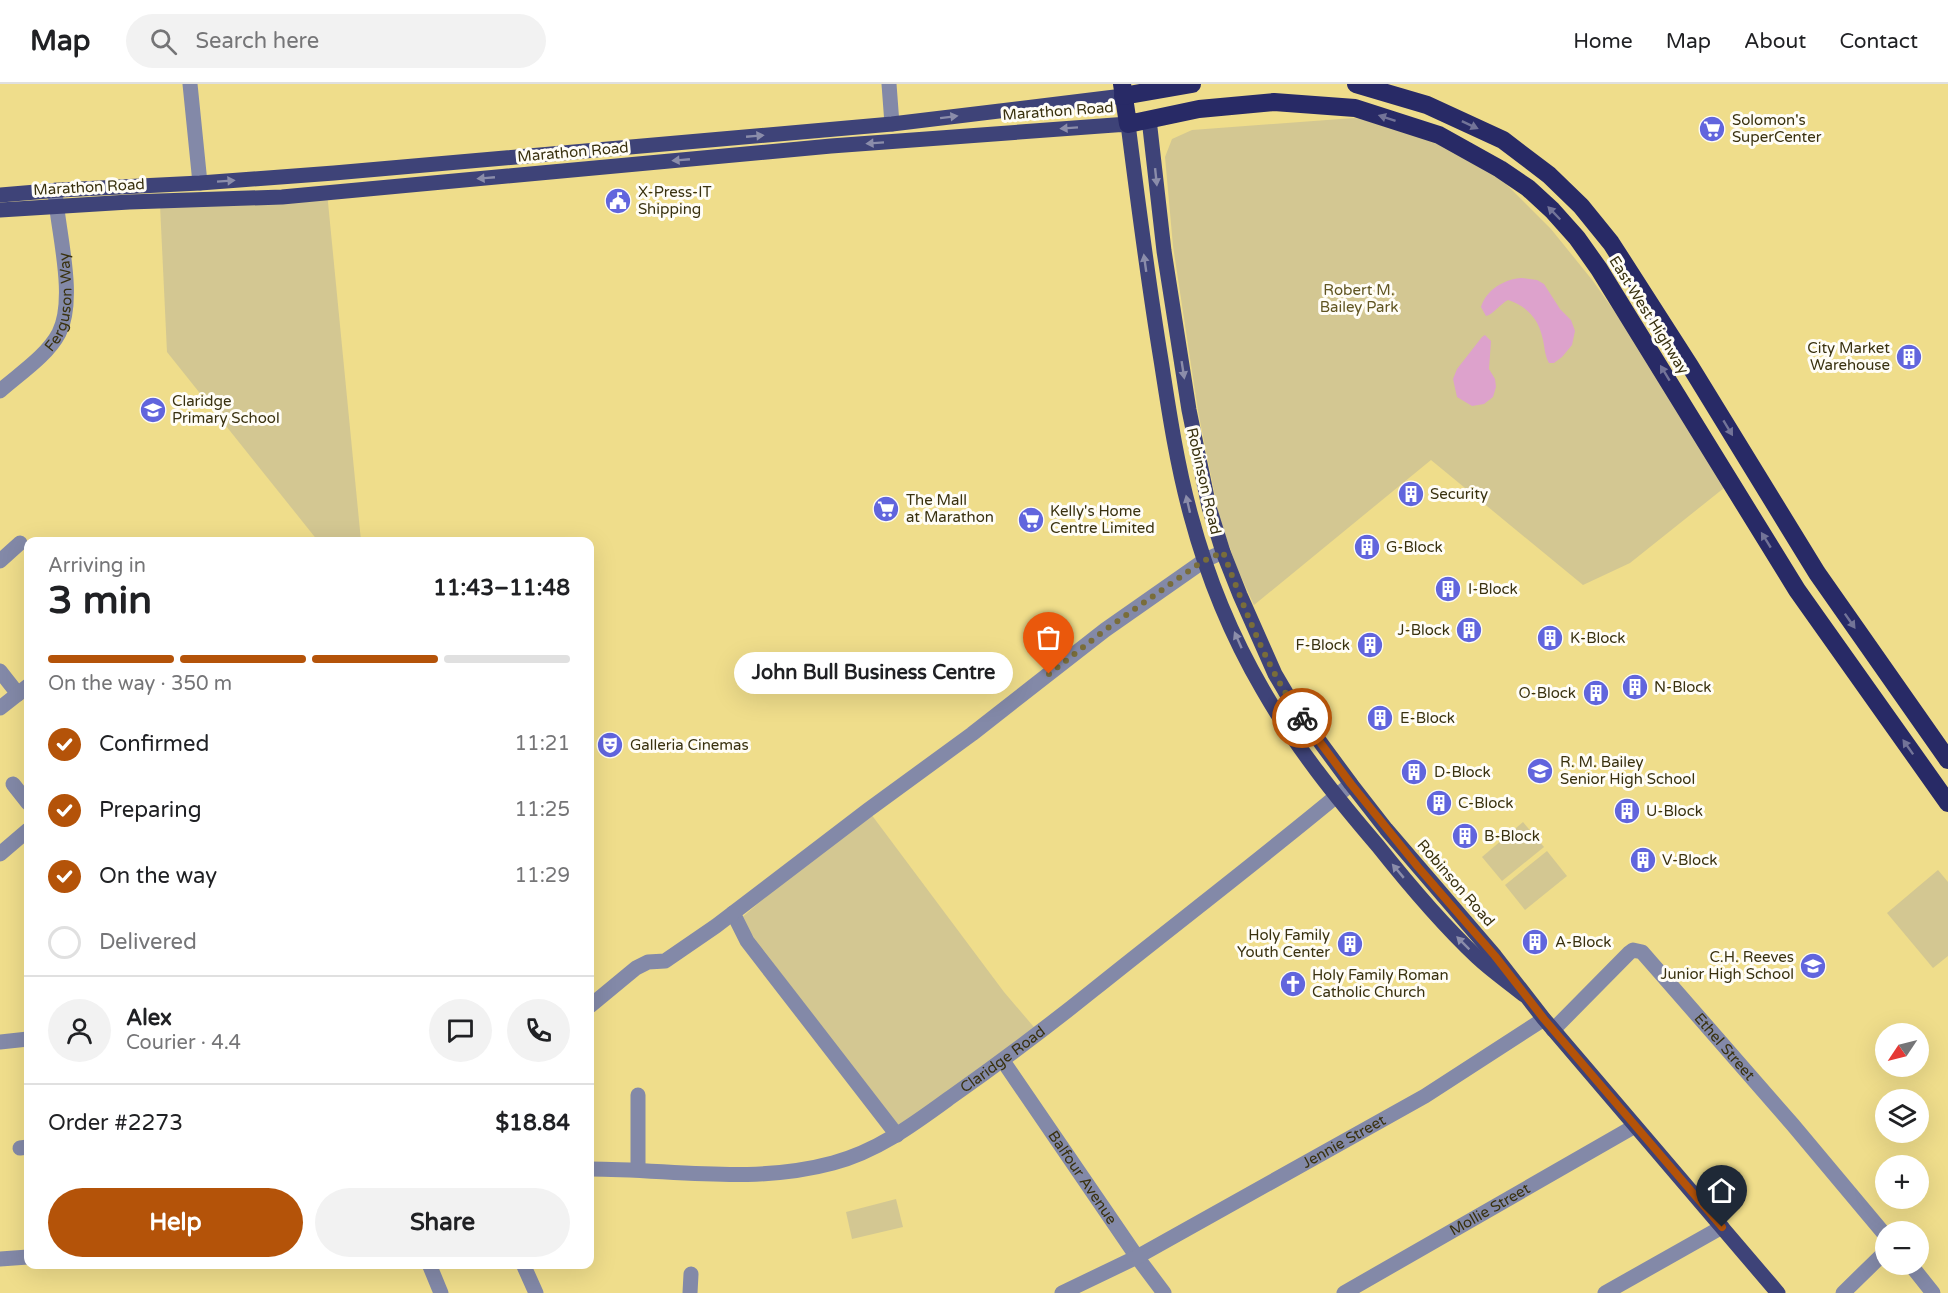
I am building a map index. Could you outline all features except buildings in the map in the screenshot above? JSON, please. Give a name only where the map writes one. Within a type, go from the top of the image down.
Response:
[{"type":"highway","points":[[1145,87],[1192,84]]},
{"type":"highway","name":"East West Highway","points":[[1356,84],[1427,105],[1503,140],[1550,175],[1581,206],[1611,243],[1690,366],[1817,573],[1948,760]]},
{"type":"highway","name":"Marathon Road","points":[[1122,90],[1145,87]]},
{"type":"highway","name":"Robinson Road","points":[[1145,87],[1149,119]]},
{"type":"highway","name":"Robinson Road","points":[[1122,90],[1128,124]]},
{"type":"highway","name":"East West Highway","points":[[1149,119],[1199,109],[1274,102],[1355,108],[1439,135],[1500,169],[1528,188],[1577,238],[1599,269],[1797,590],[1946,796]]},
{"type":"highway","name":"Marathon Road","points":[[1128,124],[1149,119]]},
{"type":"main road","name":"Marathon Road","points":[[0,195],[200,183],[892,124],[1122,90]]},
{"type":"main road","name":"Robinson Road","points":[[1149,119],[1164,251],[1189,410],[1209,507],[1223,552],[1275,674],[1295,708],[1351,784],[1418,867],[1778,1293]]},
{"type":"main road","name":"Marathon Road","points":[[0,210],[282,197],[831,146],[1128,124]]},
{"type":"main road","name":"Robinson Road","points":[[1128,124],[1146,268],[1169,412],[1191,516],[1205,560],[1250,667],[1283,722],[1336,796],[1426,904],[1479,959],[1524,995]]},
{"type":"street","points":[[190,84],[200,183]]},
{"type":"street","points":[[889,84],[892,124]]},
{"type":"street","name":"Ferguson Way","points":[[0,392],[51,344],[63,322],[67,296],[55,190]]},
{"type":"street","points":[[0,561],[20,543]]},
{"type":"street","points":[[594,1002],[636,968],[648,962],[665,961],[716,926],[972,734],[1105,630],[1205,560],[1223,552]]},
{"type":"street","points":[[0,671],[23,690],[0,708]]},
{"type":"street","points":[[13,784],[24,798]]},
{"type":"street","name":"Claridge Road","points":[[594,1169],[638,1169],[719,1175],[783,1174],[851,1157],[897,1135],[1003,1061],[1351,784]]},
{"type":"street","points":[[0,854],[24,833]]},
{"type":"street","points":[[733,913],[747,941],[897,1135]]},
{"type":"street","points":[[716,926],[747,941]]},
{"type":"street","name":"Ethel Street","points":[[1549,1024],[1633,950],[1642,952],[1875,1223]]},
{"type":"street","name":"Jennie Street","points":[[1062,1293],[1137,1257],[1549,1024]]},
{"type":"street","points":[[0,1042],[24,1039]]},
{"type":"street","name":"Balfour Avenue","points":[[1003,1061],[1164,1293]]},
{"type":"street","points":[[638,1095],[638,1169]]},
{"type":"street","name":"Mollie Street","points":[[1344,1293],[1635,1126]]},
{"type":"street","points":[[1605,1293],[1722,1227]]},
{"type":"street","points":[[0,1259],[24,1257]]},
{"type":"street","points":[[1843,1293],[1875,1262]]},
{"type":"street","points":[[431,1269],[441,1293]]},
{"type":"street","points":[[525,1269],[536,1293]]},
{"type":"street","points":[[690,1293],[691,1274]]},
{"type":"street","points":[[1919,1275],[1934,1293]]},
{"type":"green space","name":"Robert M. Bailey Park","points":[[1354,118],[1388,124],[1432,138],[1494,172],[1551,229],[1593,281],[1648,359],[1724,488],[1630,563],[1583,585],[1431,460],[1254,605],[1220,521],[1198,411],[1173,246],[1165,157],[1172,139],[1192,130]]},
{"type":"green space","points":[[327,192],[361,537],[315,537],[167,352],[160,205]]},
{"type":"green space","points":[[868,810],[1004,992],[1039,1033],[898,1128],[740,919]]},
{"type":"green space","points":[[1523,822],[1544,847],[1502,881],[1482,857]]},
{"type":"green space","points":[[1547,851],[1567,876],[1525,910],[1505,885]]},
{"type":"green space","points":[[1938,870],[1948,882],[1948,956],[1933,968],[1887,913]]},
{"type":"green space","points":[[896,1199],[903,1227],[852,1239],[846,1212]]},
{"type":"shaded area","points":[[1522,278],[1537,280],[1544,284],[1560,309],[1571,320],[1575,331],[1572,345],[1554,363],[1549,363],[1540,329],[1525,309],[1508,300],[1486,316],[1481,307],[1487,295],[1497,286]]},
{"type":"shaded area","points":[[1485,335],[1491,341],[1489,369],[1495,379],[1496,387],[1493,397],[1484,404],[1472,406],[1457,397],[1453,379],[1457,369]]},
{"type":"way so far","points":[[1049,674],[1105,630],[1203,561],[1223,552],[1260,643],[1275,674],[1302,718]]},
{"type":"place","name":"Solomon's SuperCenter","points":[[1712,129]]},
{"type":"place","name":"X-Press-IT Shipping","points":[[618,201]]},
{"type":"place","name":"City Market Warehouse","points":[[1909,357]]},
{"type":"place","name":"Claridge Primary School","points":[[153,410]]},
{"type":"place","name":"Security","points":[[1411,494]]},
{"type":"place","name":"The Mall at Marathon","points":[[886,509]]},
{"type":"place","name":"Kelly's Home Centre Limited","points":[[1031,520]]},
{"type":"place","name":"G-Block","points":[[1367,547]]},
{"type":"place","name":"I-Block","points":[[1448,589]]},
{"type":"place","name":"J-Block","points":[[1469,630]]},
{"type":"place","name":"K-Block","points":[[1550,638]]},
{"type":"place","name":"F-Block","points":[[1370,645]]},
{"type":"place","name":"John Bull Business Centre","points":[[1049,674]]},
{"type":"place","name":"N-Block","points":[[1635,687]]},
{"type":"place","name":"O-Block","points":[[1596,693]]},
{"type":"place","name":"E-Block","points":[[1380,718]]},
{"type":"place","name":"Galleria Cinemas","points":[[610,745]]},
{"type":"place","name":"R. M. Bailey Senior High School","points":[[1540,771]]},
{"type":"place","name":"D-Block","points":[[1414,772]]},
{"type":"place","name":"C-Block","points":[[1439,803]]},
{"type":"place","name":"U-Block","points":[[1627,811]]},
{"type":"place","name":"B-Block","points":[[1465,836]]},
{"type":"place","name":"V-Block","points":[[1643,860]]},
{"type":"place","name":"A-Block","points":[[1535,942]]},
{"type":"place","name":"Holy Family Youth Center","points":[[1350,944]]},
{"type":"place","name":"C.H. Reeves Junior High School","points":[[1813,966]]},
{"type":"place","name":"Holy Family Roman Catholic Church","points":[[1293,984]]},
{"type":"route","points":[[1302,718],[1351,784],[1418,867],[1722,1227]]}]
